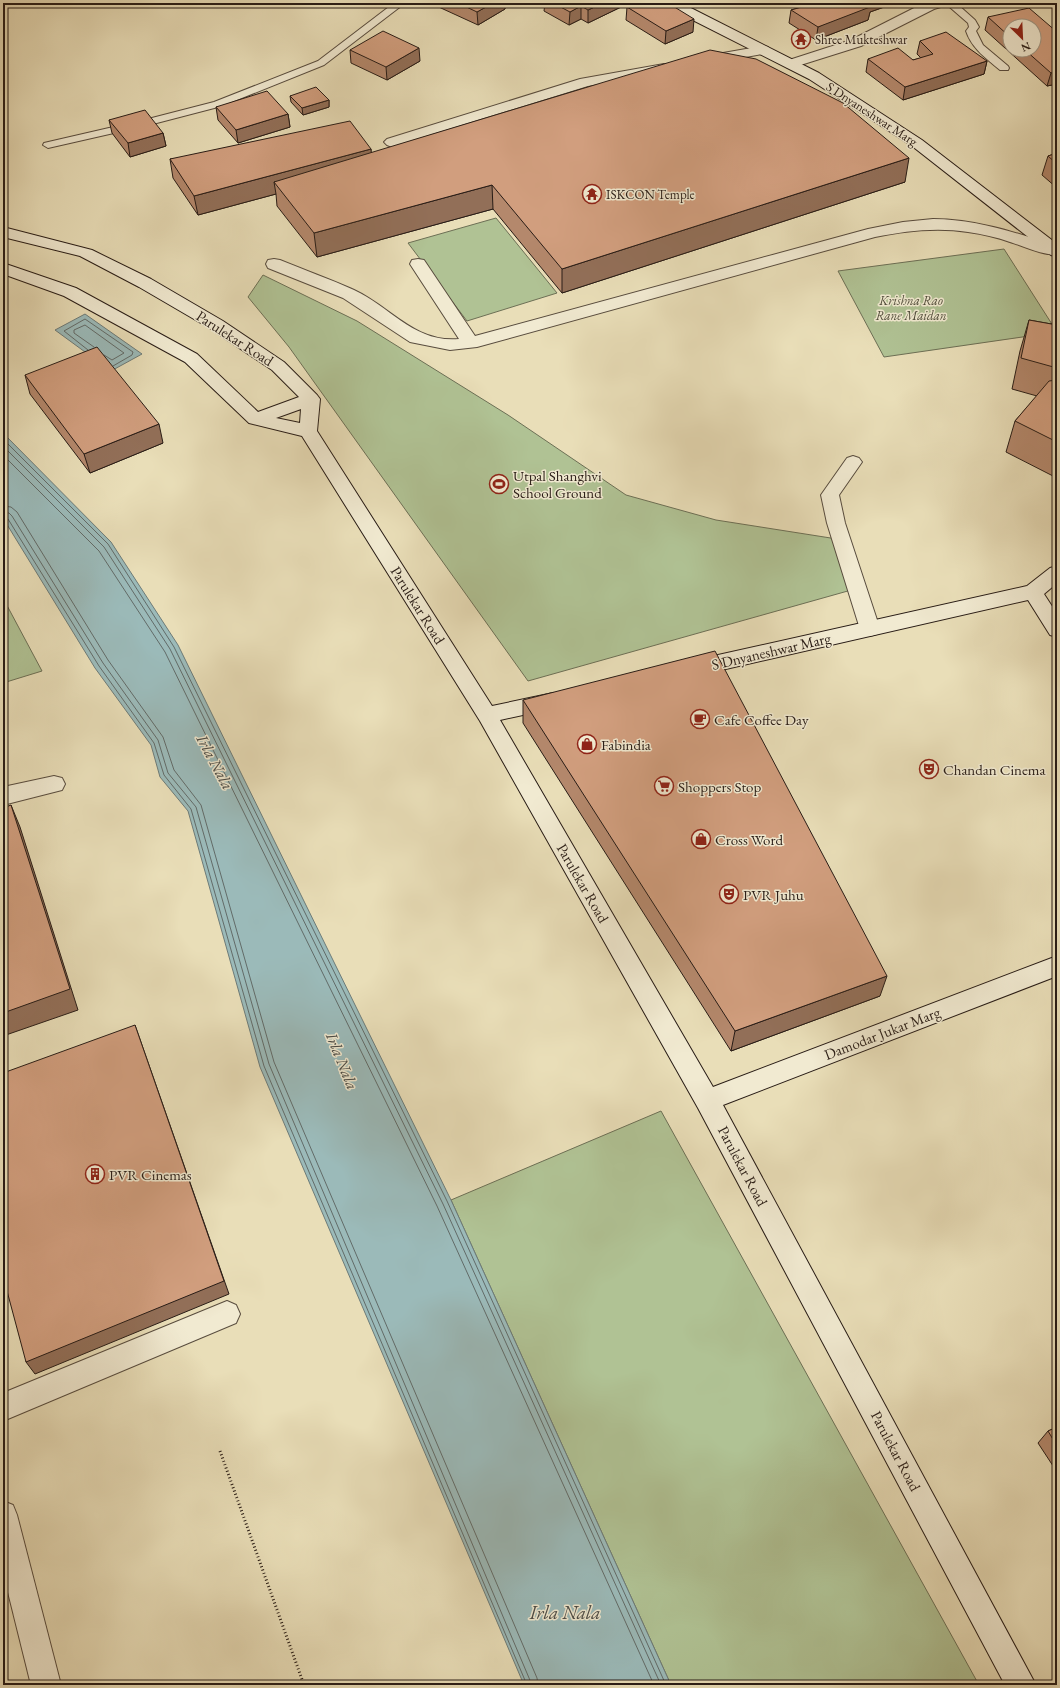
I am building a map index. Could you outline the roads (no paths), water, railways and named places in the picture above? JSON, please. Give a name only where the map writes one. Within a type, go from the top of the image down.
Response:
[{"type":"street","name":"S Dnyaneshwar Marg","points":[[670,3],[814,76],[916,143],[1056,251]]},
{"type":"street","points":[[791,64],[856,43],[931,4]]},
{"type":"street","points":[[694,62],[763,50]]},
{"type":"street","points":[[392,142],[585,82],[678,65]]},
{"type":"street","points":[[274,264],[349,294],[416,338],[450,345],[471,343],[881,231],[911,226],[952,224],[981,228],[1056,251]]},
{"type":"street","name":"Parulekar Road","points":[[5,232],[86,253],[145,283],[217,325],[278,366],[311,399]]},
{"type":"street","points":[[418,264],[471,343]]},
{"type":"street","points":[[3,268],[70,292],[191,358],[255,419],[308,431],[311,399],[255,419]]},
{"type":"street","name":"Parulekar Road","points":[[308,431],[487,715],[707,1100],[1021,1685]]},
{"type":"street","points":[[853,462],[830,495],[836,523],[870,629]]},
{"type":"street","name":"S Dnyaneshwar Marg","points":[[671,674],[1032,592],[1057,573]]},
{"type":"street","points":[[1032,592],[1057,630]]},
{"type":"street","points":[[487,715],[571,696]]},
{"type":"street","points":[[3,796],[54,784]]},
{"type":"street","name":"Damodar Jukar Marg","points":[[707,1100],[1057,966]]},
{"type":"street","points":[[3,1406],[226,1314]]},
{"type":"street","points":[[3,1515],[46,1685]]},
{"type":"lane","points":[[48,145],[149,122],[218,104],[321,63],[400,3]]},
{"type":"lane","points":[[950,3],[972,22],[974,27],[971,31],[972,37],[1004,68]]},
{"type":"water","points":[[85,314],[142,354],[111,371],[55,330]]},
{"type":"water","name":"Irla Nala","points":[[3,433],[111,542],[178,645],[451,1200],[671,1685],[524,1685],[260,1067],[188,811],[160,777],[151,745],[95,668],[3,518]]},
{"type":"place","name":"Shree Mukteshwar","points":[[801,39]]},
{"type":"place","name":"ISKCON Temple","points":[[592,194]]},
{"type":"place","name":"Utpal Shanghvi School Ground","points":[[499,484]]},
{"type":"place","name":"Cafe Coffee Day","points":[[700,719]]},
{"type":"place","name":"Fabindia","points":[[587,744]]},
{"type":"place","name":"Chandan Cinema","points":[[929,769]]},
{"type":"place","name":"Shoppers Stop","points":[[664,786]]},
{"type":"place","name":"Cross Word","points":[[701,839]]},
{"type":"place","name":"PVR Juhu","points":[[729,894]]},
{"type":"place","name":"PVR Cinemas","points":[[95,1174]]},
{"type":"park label","name":"Krishna Rao Rane Maidan","points":[[911,308]]}]
